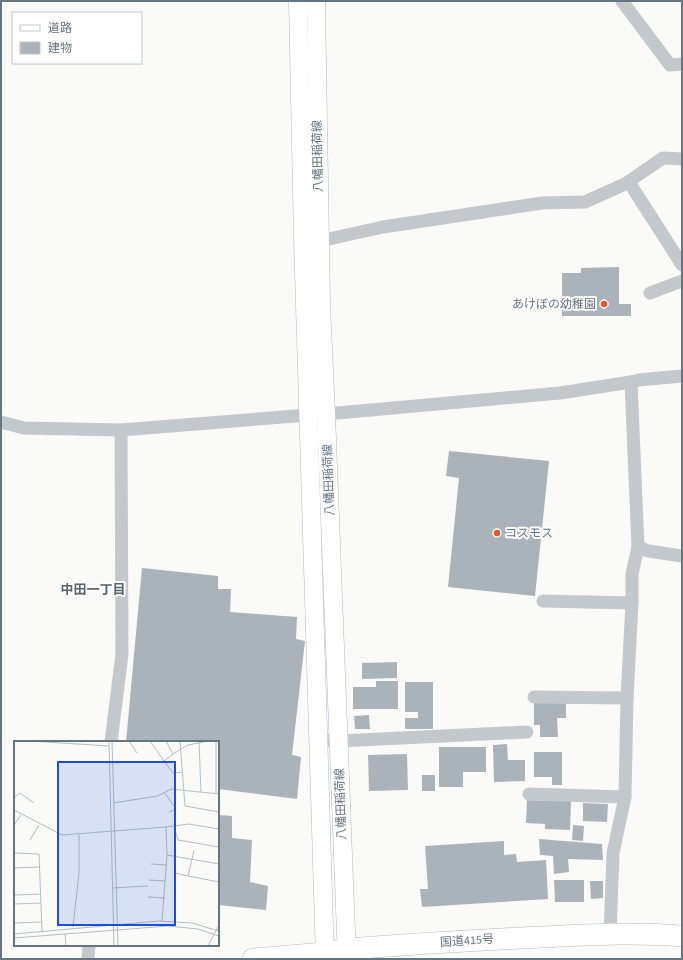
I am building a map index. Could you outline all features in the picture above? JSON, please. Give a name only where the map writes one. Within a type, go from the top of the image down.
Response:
[{"type":"highway","name":"国道415号","points":[[253,959],[325,956],[491,939],[591,934],[668,934],[682,936]]},
{"type":"main road","name":"八幡田稲荷線","points":[[298,1],[303,247],[325,956]]},
{"type":"main road","name":"八幡田稲荷線","points":[[316,1],[321,306],[347,954]]},
{"type":"street","points":[[622,1],[670,65],[682,64]]},
{"type":"street","points":[[320,241],[383,227],[542,203],[585,202],[629,182],[663,158],[682,159]]},
{"type":"street","points":[[629,182],[682,265]]},
{"type":"street","points":[[650,293],[682,282]]},
{"type":"street","points":[[1,422],[24,428],[121,430],[326,414],[560,393],[640,380],[681,379]]},
{"type":"street","points":[[610,934],[613,853],[625,797],[632,574],[638,547],[631,382]]},
{"type":"street","points":[[111,741],[122,654],[121,430]]},
{"type":"street","points":[[638,547],[648,551],[682,556]]},
{"type":"street","points":[[543,601],[632,603]]},
{"type":"street","points":[[534,696],[627,698]]},
{"type":"street","points":[[318,740],[526,732]]},
{"type":"street","points":[[529,794],[625,797]]},
{"type":"street","points":[[88,959],[89,946]]},
{"type":"building","points":[[619,267],[619,304],[631,304],[631,316],[562,316],[562,273],[581,273],[581,268]]},
{"type":"building","name":"コスモス","points":[[449,451],[549,461],[535,596],[448,587],[459,478],[446,476]]},
{"type":"building","points":[[142,568],[218,576],[218,589],[231,589],[230,612],[297,617],[296,639],[305,641],[292,755],[301,757],[297,799],[219,789],[219,741],[126,741]]},
{"type":"building","points":[[397,662],[397,678],[362,679],[362,663]]},
{"type":"building","points":[[376,681],[398,681],[398,709],[353,709],[353,687],[376,687]]},
{"type":"building","points":[[405,682],[433,682],[433,729],[405,729],[405,718],[418,718],[418,712],[405,712]]},
{"type":"building","points":[[534,703],[566,703],[566,718],[557,718],[558,737],[540,737],[540,725],[534,725]]},
{"type":"building","points":[[369,715],[370,729],[355,729],[354,716]]},
{"type":"building","points":[[507,744],[508,760],[525,760],[525,781],[494,782],[493,745]]},
{"type":"building","points":[[439,747],[486,747],[486,772],[463,772],[463,787],[439,787]]},
{"type":"building","points":[[534,752],[562,752],[562,785],[552,785],[552,777],[534,777]]},
{"type":"building","points":[[407,754],[408,790],[369,791],[368,755]]},
{"type":"building","points":[[422,775],[435,775],[435,791],[422,791]]},
{"type":"building","points":[[527,800],[571,801],[570,830],[545,829],[545,824],[526,823]]},
{"type":"building","points":[[583,803],[608,804],[607,822],[583,821]]},
{"type":"building","points":[[219,815],[232,816],[232,838],[252,840],[250,882],[268,886],[266,910],[219,905]]},
{"type":"building","points":[[573,825],[584,826],[583,841],[572,840]]},
{"type":"building","points":[[539,839],[602,844],[603,860],[568,859],[569,872],[554,874],[553,856],[540,855]]},
{"type":"building","points":[[504,841],[504,855],[516,854],[517,862],[546,860],[548,899],[422,907],[420,889],[428,889],[425,846]]},
{"type":"building","points":[[554,880],[584,880],[584,902],[555,902]]},
{"type":"building","points":[[590,881],[603,881],[603,898],[591,899]]},
{"type":"place","name":"あけぼの幼稚園","points":[[604,304]]},
{"type":"place","name":"コスモス","points":[[497,533]]},
{"type":"district","name":"中田一丁目","points":[[93,590]]}]
